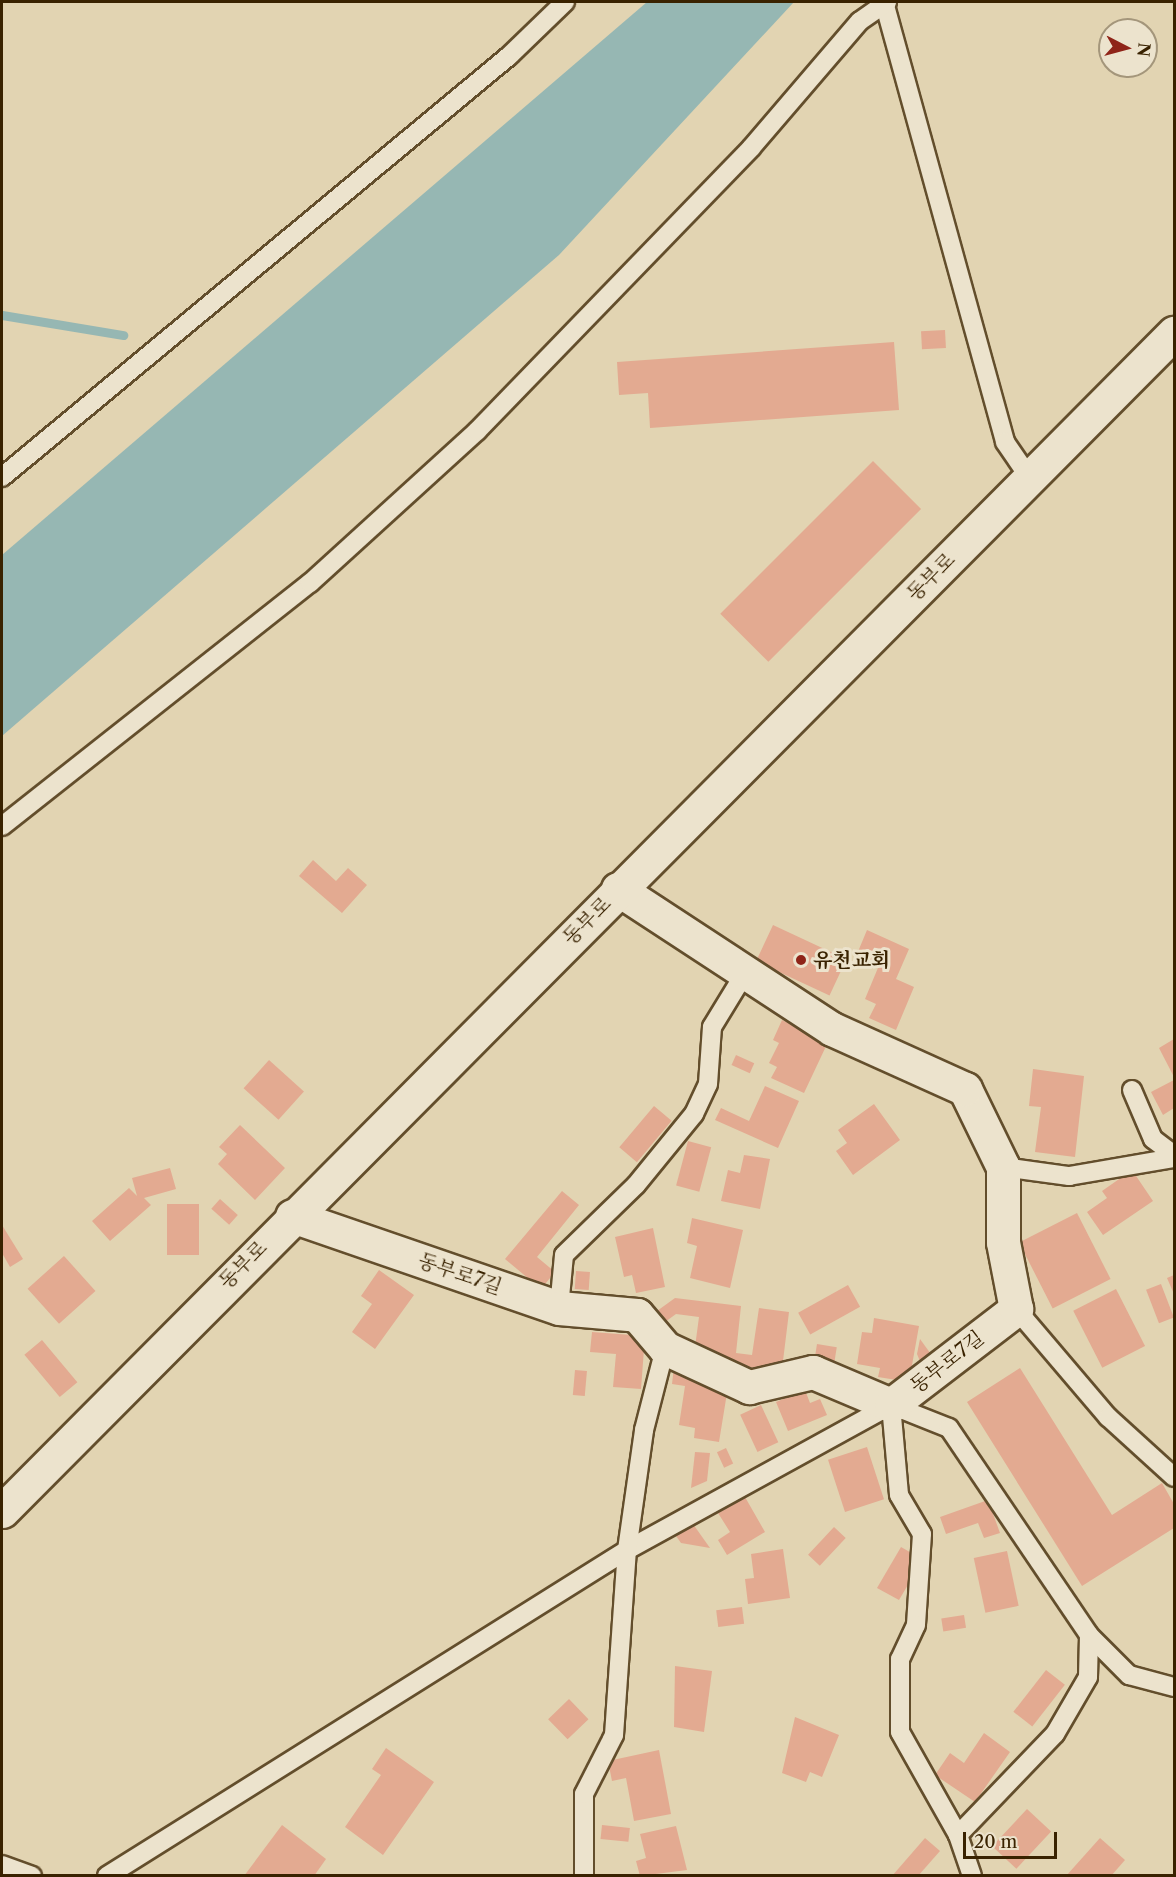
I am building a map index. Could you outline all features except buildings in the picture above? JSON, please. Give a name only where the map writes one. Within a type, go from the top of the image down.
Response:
[{"type":"street","name":"동부로","points":[[2,1510],[292,1216],[1174,333]]},
{"type":"street","points":[[618,889],[832,1029],[965,1089],[1003,1167],[1003,1242],[1016,1309]]},
{"type":"street","name":"동부로7길","points":[[292,1216],[559,1308],[637,1315],[665,1348],[749,1388],[813,1372],[891,1405],[1016,1309]]},
{"type":"lane","points":[[2,477],[509,56],[565,2]]},
{"type":"lane","points":[[2,826],[310,583],[477,431],[751,148],[860,21],[885,2],[1005,442],[1029,477]]},
{"type":"lane","points":[[559,1308],[564,1255],[636,1185],[694,1114],[708,1084],[711,1027],[745,973]]},
{"type":"lane","points":[[1132,1090],[1153,1139],[1174,1156]]},
{"type":"lane","points":[[1003,1167],[1069,1176],[1174,1156]]},
{"type":"lane","points":[[1016,1309],[1108,1416],[1174,1477]]},
{"type":"lane","points":[[584,1875],[584,1794],[614,1735],[627,1550],[644,1430],[665,1348]]},
{"type":"lane","points":[[107,1875],[627,1550],[891,1405]]},
{"type":"lane","points":[[891,1405],[949,1428],[1089,1635],[1129,1675],[1174,1687]]},
{"type":"lane","points":[[891,1405],[899,1495],[922,1534],[916,1625],[900,1659],[900,1732],[958,1835],[972,1875]]},
{"type":"lane","points":[[958,1835],[1055,1734],[1088,1677],[1089,1635]]},
{"type":"lane","points":[[2,1865],[32,1875]]},
{"type":"water","points":[[647,2],[794,2],[559,255],[2,736],[2,555]]},
{"type":"waterway","points":[[2,315],[123,335]]},
{"type":"place","name":"유천교회","points":[[801,960]]}]
